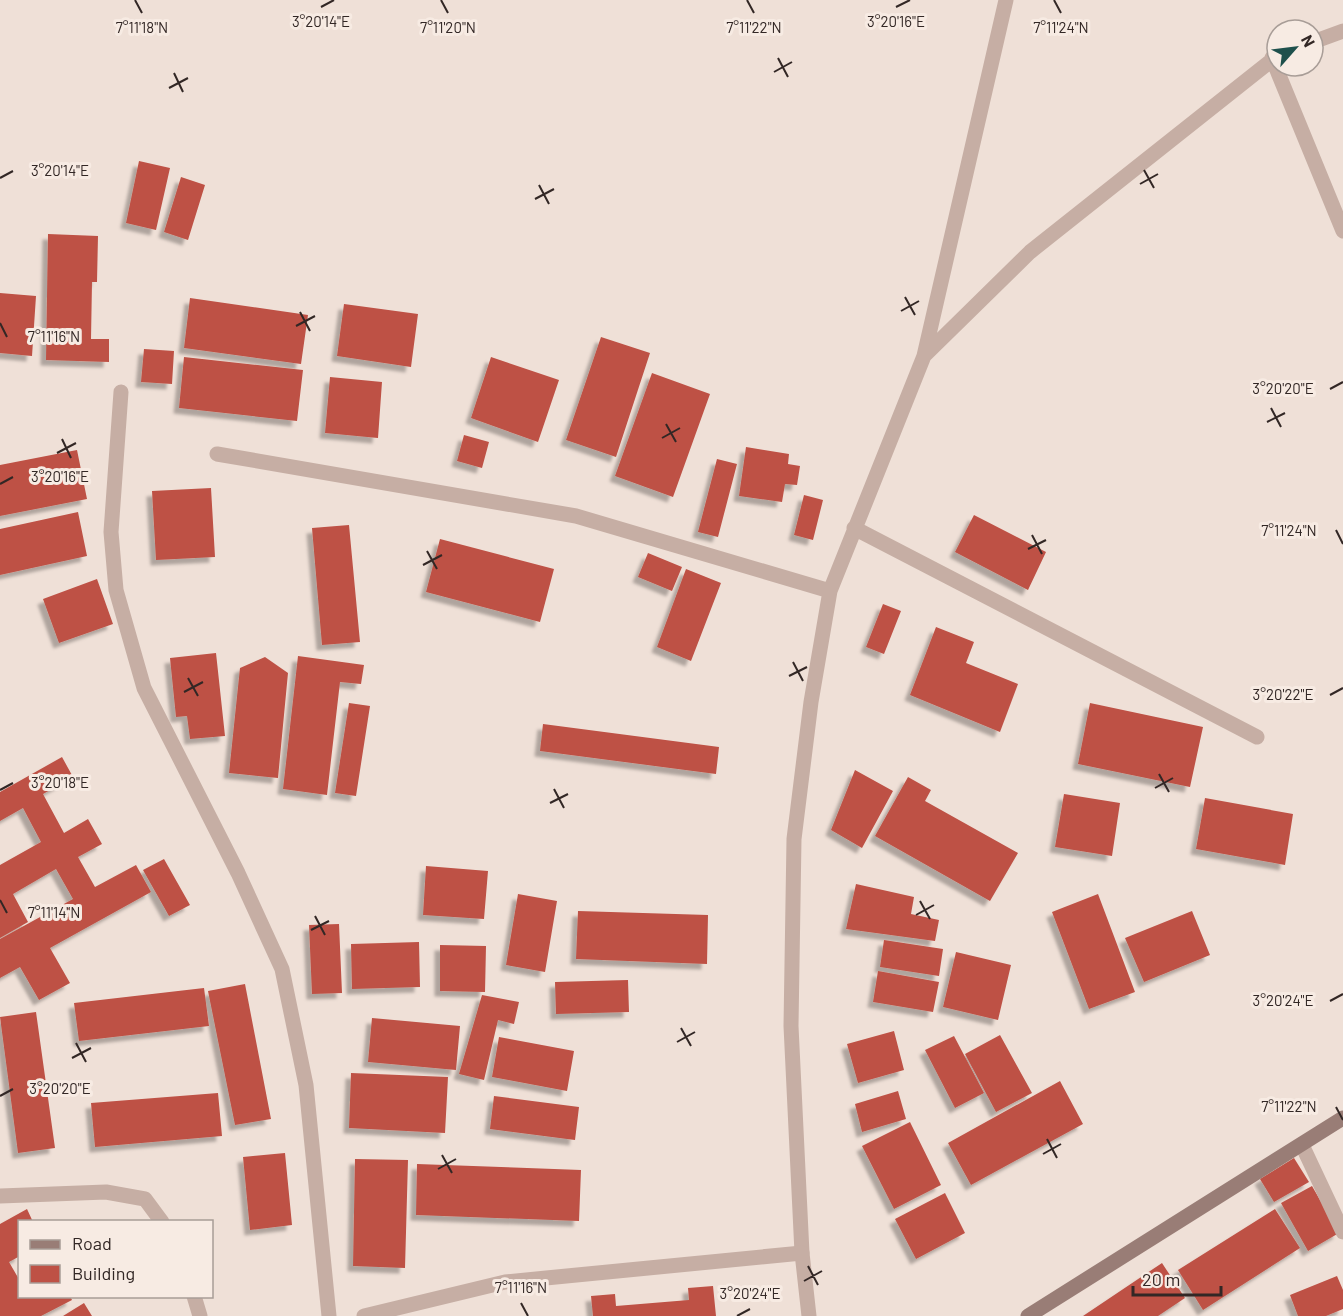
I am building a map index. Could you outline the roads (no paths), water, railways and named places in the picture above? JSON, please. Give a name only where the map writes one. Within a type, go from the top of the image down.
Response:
[{"type":"street","points":[[809,1316],[802,1253],[791,1026],[794,839],[811,702],[830,591],[924,356],[1006,0]]},
{"type":"street","points":[[1325,38],[1343,31]]},
{"type":"street","points":[[924,356],[1030,252],[1265,64]]},
{"type":"street","points":[[1282,78],[1343,231]]},
{"type":"street","points":[[121,392],[111,532],[117,590],[144,688],[238,873],[282,969],[306,1085],[329,1316]]},
{"type":"street","points":[[217,454],[576,516],[830,591]]},
{"type":"street","points":[[854,528],[1257,737]]},
{"type":"street","points":[[1028,1316],[1343,1118]]},
{"type":"street","points":[[1302,1145],[1343,1232]]},
{"type":"street","points":[[0,1196],[106,1192],[145,1199],[161,1220]]},
{"type":"street","points":[[364,1316],[505,1282],[802,1253]]},
{"type":"street","points":[[195,1298],[200,1316]]}]
